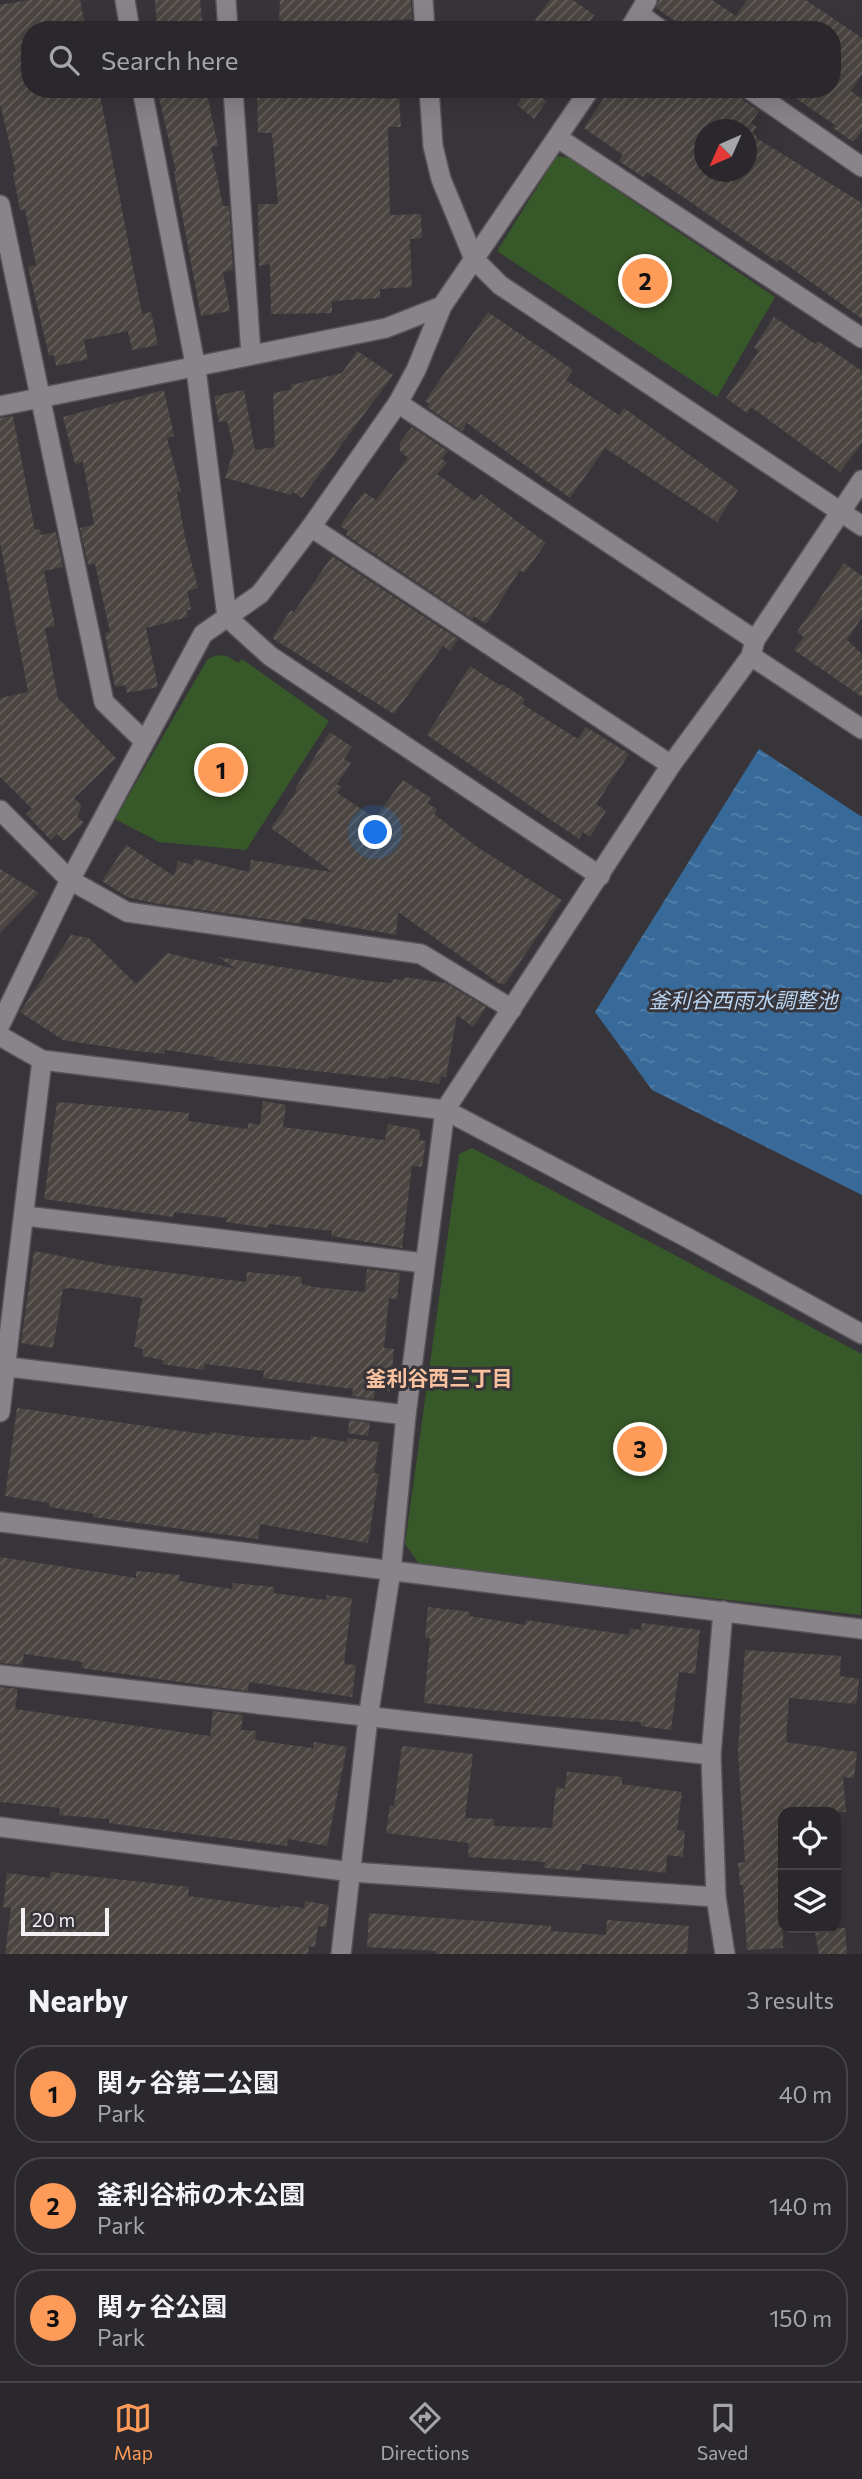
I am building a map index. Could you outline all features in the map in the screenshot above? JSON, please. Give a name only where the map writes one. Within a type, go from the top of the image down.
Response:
[{"type":"street","points":[[125,0],[128,21]]},
{"type":"street","points":[[226,0],[228,21]]},
{"type":"street","points":[[423,0],[424,21]]},
{"type":"street","points":[[144,98],[196,369],[227,617],[270,656],[600,876]]},
{"type":"street","points":[[234,98],[251,355]]},
{"type":"street","points":[[430,98],[433,146],[441,179],[474,259],[500,285],[862,526]]},
{"type":"street","points":[[0,1025],[70,880],[203,634],[260,594],[310,527],[398,403],[416,370],[442,306],[584,98]]},
{"type":"street","points":[[761,98],[862,167]]},
{"type":"street","points":[[558,138],[862,338]]},
{"type":"street","points":[[0,205],[104,702],[144,740]]},
{"type":"street","points":[[0,406],[196,369],[386,328],[442,306]]},
{"type":"street","points":[[398,403],[753,648],[862,729]]},
{"type":"street","points":[[341,1954],[368,1718],[391,1570],[406,1415],[445,1111],[671,765],[753,648],[862,480]]},
{"type":"street","points":[[310,527],[671,765]]},
{"type":"street","points":[[0,810],[70,880],[127,912],[421,954],[512,1009]]},
{"type":"street","points":[[0,1036],[43,1060],[445,1111],[688,1238],[862,1334]]},
{"type":"street","points":[[0,1412],[3,1367],[25,1216],[43,1060]]},
{"type":"street","points":[[25,1216],[424,1263]]},
{"type":"street","points":[[3,1367],[406,1415]]},
{"type":"street","points":[[0,1522],[862,1629]]},
{"type":"street","points":[[723,1611],[711,1755],[716,1897],[725,1954]]},
{"type":"street","points":[[0,1675],[711,1755]]},
{"type":"street","points":[[0,1827],[352,1872],[716,1897]]},
{"type":"green space","points":[[557,156],[569,158],[775,297],[717,397],[497,251]]},
{"type":"green space","points":[[216,655],[227,656],[238,663],[242,659],[329,721],[246,850],[159,842],[115,819],[207,660]]},
{"type":"green space","points":[[472,1148],[862,1354],[861,1615],[420,1565],[405,1544],[459,1154]]},
{"type":"water","name":"釜利谷西雨水調整池","points":[[759,749],[862,817],[862,1195],[652,1090],[595,1012]]},
{"type":"building","points":[[29,0],[80,0],[84,21],[21,21],[21,98],[101,98],[142,314],[151,312],[158,345],[132,350],[128,331],[84,340],[88,359],[56,366],[54,355],[49,356],[28,267],[36,265],[25,209],[20,210],[13,172],[16,172],[0,103],[0,5]]},
{"type":"building","points":[[155,0],[200,0],[202,21],[156,21]]},
{"type":"building","points":[[280,0],[411,0],[412,19],[279,21]]},
{"type":"building","points":[[550,0],[573,0],[594,15],[590,21],[535,20]]},
{"type":"building","points":[[659,0],[712,0],[736,16],[747,0],[806,0],[837,21],[675,21],[656,8]]},
{"type":"building","points":[[841,24],[862,38],[862,74],[851,91],[862,99],[862,131],[853,142],[833,128],[835,125],[795,98],[841,98]]},
{"type":"building","points":[[159,98],[208,98],[218,146],[211,147],[223,206],[229,206],[233,270],[223,272],[230,311],[201,316],[174,172],[176,171]]},
{"type":"building","points":[[257,98],[399,98],[401,127],[388,127],[390,215],[421,214],[422,238],[410,239],[412,287],[380,289],[380,298],[332,301],[332,313],[271,314],[270,264],[259,266],[258,204],[278,204],[272,133],[258,133]]},
{"type":"building","points":[[522,98],[542,98],[547,101],[534,119],[517,105]]},
{"type":"building","points":[[604,98],[742,98],[759,111],[754,119],[694,119],[694,182],[757,182],[757,138],[862,203],[862,319],[779,259],[777,262],[647,172],[643,177],[619,161],[623,155],[584,128]]},
{"type":"building","points":[[488,312],[573,370],[566,380],[619,415],[624,408],[738,490],[717,522],[605,448],[570,498],[467,423],[462,431],[427,407],[429,404],[425,401]]},
{"type":"building","points":[[774,317],[815,344],[818,341],[862,371],[862,443],[840,472],[751,407],[747,413],[726,398],[759,351],[754,348]]},
{"type":"building","points":[[357,351],[393,375],[302,498],[293,492],[291,495],[225,478],[234,450],[227,421],[219,422],[214,396],[244,390],[255,450],[275,447],[273,393],[292,389],[291,385],[342,373]]},
{"type":"building","points":[[164,390],[174,436],[167,438],[181,491],[177,492],[198,588],[187,591],[191,609],[186,611],[188,617],[146,628],[158,687],[127,693],[125,685],[115,687],[105,633],[110,632],[95,564],[88,565],[80,528],[94,525],[83,462],[75,464],[63,417]]},
{"type":"building","points":[[13,416],[35,530],[40,529],[41,535],[56,532],[63,567],[44,571],[55,626],[45,628],[58,698],[116,758],[74,798],[82,806],[77,816],[84,823],[64,841],[57,834],[51,840],[26,814],[32,809],[0,777],[0,698],[28,692],[0,542],[0,418]]},
{"type":"building","points":[[412,427],[448,451],[442,459],[447,463],[437,474],[475,501],[481,494],[546,543],[524,573],[520,570],[486,624],[474,616],[472,619],[346,535],[348,531],[340,526],[364,492],[376,500],[408,458],[400,451],[400,442]]},
{"type":"building","points":[[332,556],[458,639],[450,651],[443,646],[394,714],[272,638],[291,610],[294,612]]},
{"type":"building","points":[[844,563],[862,576],[862,617],[847,640],[862,654],[862,697],[794,650],[804,637],[797,632]]},
{"type":"building","points":[[470,666],[525,699],[522,704],[578,739],[586,727],[629,754],[596,804],[606,811],[590,837],[583,832],[579,839],[427,735]]},
{"type":"building","points":[[330,732],[352,747],[344,759],[351,763],[337,784],[342,787],[337,793],[375,818],[403,780],[431,798],[427,803],[437,809],[434,814],[477,847],[562,900],[505,984],[500,984],[398,912],[396,935],[302,918],[301,924],[153,903],[127,897],[102,881],[126,845],[174,876],[178,861],[193,865],[194,859],[249,872],[251,860],[332,872],[271,828],[297,791],[295,789]]},
{"type":"building","points":[[0,869],[39,893],[0,933]]},
{"type":"building","points":[[71,935],[89,938],[136,984],[167,953],[236,969],[218,957],[370,981],[392,983],[393,979],[403,980],[404,977],[446,983],[486,1007],[473,1027],[457,1015],[446,1077],[441,1076],[439,1084],[389,1076],[388,1079],[214,1060],[215,1057],[165,1050],[164,1054],[128,1050],[63,1040],[20,1012]]},
{"type":"building","points":[[263,1101],[286,1105],[283,1127],[385,1140],[388,1124],[420,1130],[419,1140],[426,1141],[422,1167],[412,1166],[402,1248],[331,1236],[332,1231],[269,1224],[268,1228],[226,1222],[227,1218],[174,1212],[173,1217],[44,1199],[57,1102],[189,1113],[188,1121],[248,1129],[248,1123],[260,1125]]},
{"type":"building","points":[[34,1251],[108,1265],[246,1282],[247,1272],[302,1277],[301,1284],[365,1292],[367,1269],[400,1273],[397,1299],[389,1298],[384,1348],[394,1349],[390,1392],[375,1388],[374,1399],[352,1396],[353,1389],[263,1378],[264,1371],[205,1364],[204,1370],[162,1364],[163,1360],[142,1356],[143,1349],[134,1347],[142,1298],[71,1288],[63,1289],[53,1348],[21,1343]]},
{"type":"building","points":[[17,1408],[210,1435],[210,1432],[310,1440],[311,1436],[347,1442],[347,1438],[379,1442],[374,1473],[379,1474],[368,1543],[260,1524],[258,1539],[93,1517],[94,1514],[49,1507],[50,1503],[5,1496]]},
{"type":"building","points":[[349,1420],[370,1423],[368,1436],[348,1433]]},
{"type":"building","points":[[0,1557],[136,1578],[136,1571],[180,1575],[179,1581],[232,1589],[233,1583],[274,1587],[274,1593],[326,1600],[326,1595],[352,1598],[344,1664],[356,1665],[352,1697],[249,1682],[248,1691],[194,1684],[81,1668],[82,1662],[24,1654],[22,1665],[0,1663]]},
{"type":"building","points":[[428,1607],[470,1612],[469,1616],[525,1625],[526,1620],[629,1635],[630,1628],[641,1630],[642,1623],[700,1630],[695,1674],[679,1672],[671,1730],[641,1726],[641,1722],[545,1716],[424,1703],[430,1638],[425,1638]]},
{"type":"building","points":[[745,1650],[841,1656],[840,1676],[859,1679],[856,1704],[789,1698],[786,1742],[857,1752],[854,1778],[843,1777],[846,1812],[841,1812],[841,1807],[778,1807],[778,1933],[783,1933],[783,1948],[747,1950],[743,1885],[740,1885],[738,1863],[745,1862],[738,1751]]},
{"type":"building","points":[[0,1687],[18,1689],[15,1709],[210,1736],[213,1711],[243,1715],[241,1730],[256,1731],[255,1740],[313,1748],[314,1742],[347,1747],[327,1846],[288,1839],[287,1846],[159,1830],[109,1823],[109,1819],[59,1815],[60,1808],[0,1802]]},
{"type":"building","points":[[402,1746],[473,1754],[465,1818],[494,1819],[494,1826],[552,1828],[556,1787],[565,1789],[567,1772],[622,1777],[622,1784],[682,1792],[677,1830],[685,1831],[683,1857],[667,1855],[666,1873],[582,1864],[581,1871],[544,1868],[545,1862],[468,1857],[469,1843],[386,1833],[390,1805],[394,1806]]},
{"type":"building","points":[[51,1872],[189,1887],[188,1896],[280,1908],[280,1905],[304,1908],[305,1901],[329,1905],[326,1927],[318,1926],[315,1947],[309,1946],[308,1954],[5,1954],[11,1908],[3,1907],[7,1873],[50,1878]]},
{"type":"building","points":[[369,1913],[551,1926],[551,1931],[606,1935],[607,1920],[689,1926],[687,1954],[436,1954],[436,1951],[367,1947]]},
{"type":"building","points":[[841,1928],[845,1928],[847,1954],[819,1954],[815,1933],[841,1933]]},
{"type":"place","name":"釜利谷柿の木公園","points":[[645,281]]},
{"type":"place","name":"関ヶ谷第二公園","points":[[221,770]]},
{"type":"place","name":"関ヶ谷公園","points":[[640,1449]]},
{"type":"district","name":"釜利谷西三丁目","points":[[439,1377]]}]
